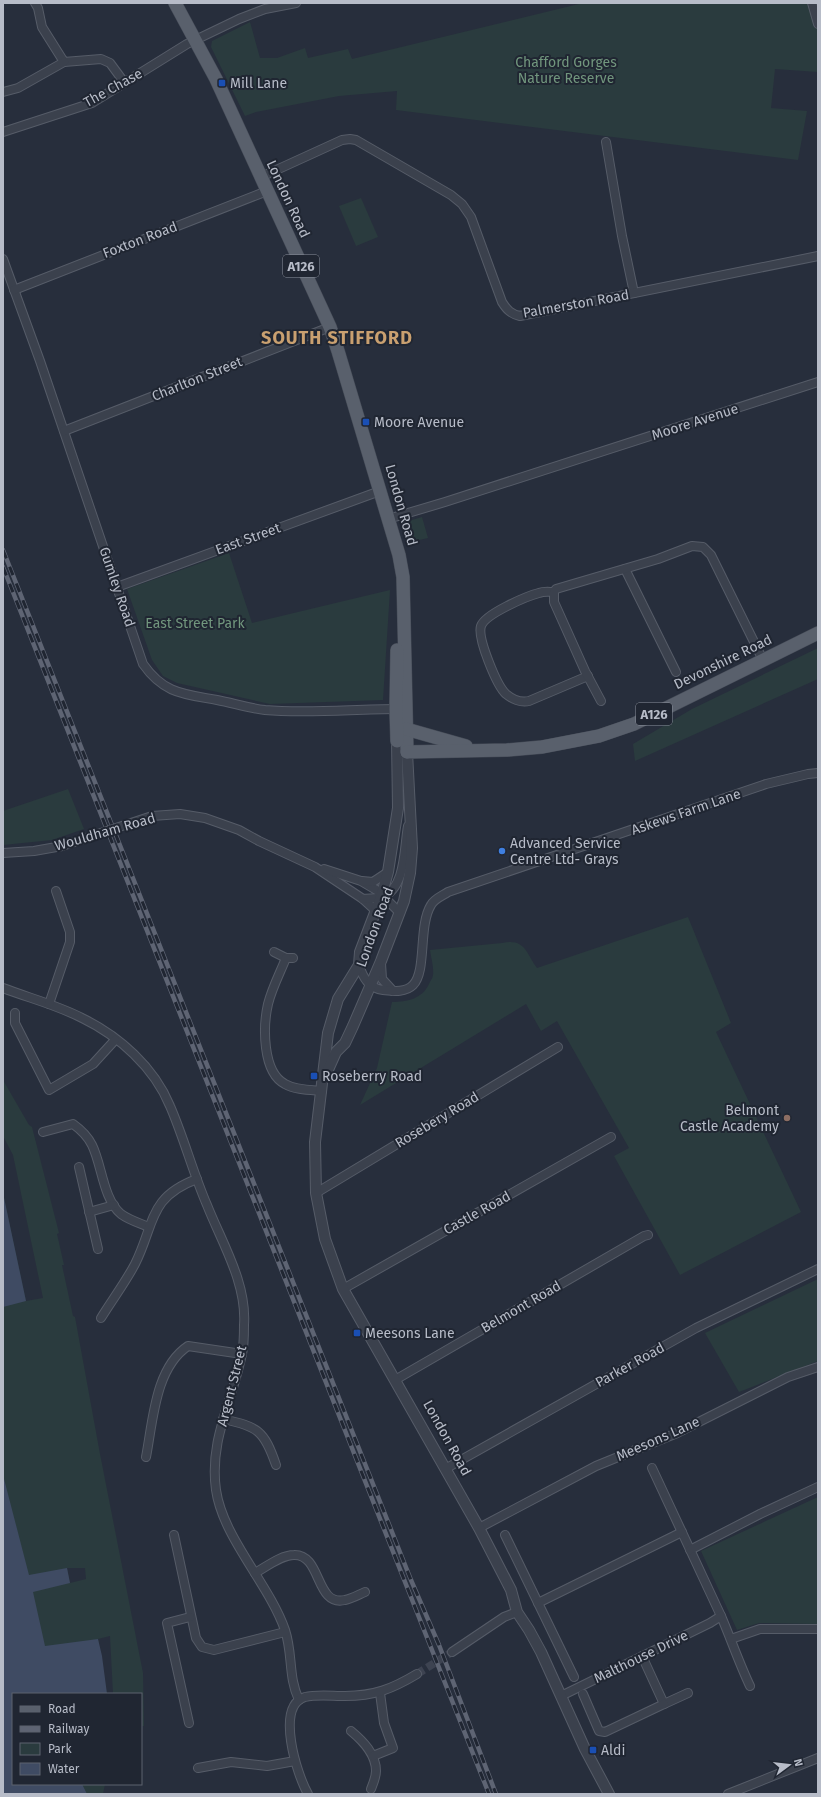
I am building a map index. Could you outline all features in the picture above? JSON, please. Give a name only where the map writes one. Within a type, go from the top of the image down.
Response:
[{"type":"main road","name":"London Road","points":[[175,3],[211,71],[261,177],[330,327],[340,358],[399,555],[403,577],[407,752]]},
{"type":"main road","name":"London Road","points":[[397,741],[396,709],[398,633],[403,577]]},
{"type":"main road","name":"Devonshire Road","points":[[407,752],[542,748],[598,736],[634,724],[818,633]]},
{"type":"main road","points":[[396,709],[407,700]]},
{"type":"main road","name":"A126","points":[[396,709],[406,729]]},
{"type":"main road","name":"Devonshire Road","points":[[406,729],[478,750]]},
{"type":"main road","points":[[406,729],[397,741],[407,752]]},
{"type":"street","points":[[35,3],[38,8],[42,27],[64,62]]},
{"type":"street","points":[[195,40],[248,15],[265,9],[296,3]]},
{"type":"street","points":[[812,3],[818,24]]},
{"type":"street","name":"The Chase","points":[[3,132],[92,102],[195,40]]},
{"type":"street","points":[[3,92],[18,88],[64,62],[101,59],[110,63],[124,82]]},
{"type":"street","name":"Palmerston Road","points":[[261,177],[342,140],[356,140],[451,195],[462,204],[471,216],[502,302],[507,309],[520,316],[818,256]]},
{"type":"street","points":[[606,142],[622,236],[634,293]]},
{"type":"street","name":"Foxton Road","points":[[14,290],[267,191]]},
{"type":"street","name":"Gumley Road","points":[[3,259],[64,431],[143,664],[160,684],[180,693],[252,708],[281,711],[396,709]]},
{"type":"street","name":"Charlton Street","points":[[64,431],[330,327]]},
{"type":"street","name":"Moore Avenue","points":[[388,519],[453,500],[818,382]]},
{"type":"street","name":"East Street","points":[[116,586],[380,491]]},
{"type":"street","points":[[588,676],[523,702],[508,695],[504,691],[486,652],[481,629],[485,619],[536,593],[554,592],[556,589],[625,569],[692,546],[703,547],[711,555],[763,660]]},
{"type":"street","points":[[625,569],[676,672]]},
{"type":"street","points":[[554,592],[554,602],[601,701]]},
{"type":"street","name":"London Road","points":[[397,741],[398,808],[388,872],[381,897],[360,952],[359,966],[338,999],[328,1033],[315,1142],[316,1193],[325,1239],[343,1288],[479,1528],[511,1590],[516,1612],[529,1630],[585,1749],[609,1794]]},
{"type":"street","name":"London Road","points":[[322,1087],[336,1052],[345,1043],[354,1026],[400,913],[410,873],[412,848],[407,752]]},
{"type":"street","name":"Askews Farm Lane","points":[[393,991],[407,989],[413,985],[417,979],[426,917],[434,901],[448,892],[766,784],[818,773]]},
{"type":"street","name":"Wouldham Road","points":[[3,854],[62,846],[152,816],[180,814],[205,818],[239,830],[315,867],[361,881],[373,882],[388,872]]},
{"type":"street","points":[[363,899],[381,897],[387,894],[399,879],[411,814]]},
{"type":"street","name":"Wouldham Road","points":[[315,867],[363,899],[375,910]]},
{"type":"street","name":"Wouldham Road","points":[[361,881],[378,891],[381,897],[387,900],[400,913]]},
{"type":"street","points":[[49,1004],[70,942],[70,932],[56,891]]},
{"type":"street","points":[[274,952],[289,958],[270,996],[266,1012],[265,1038],[269,1060],[275,1075],[286,1085],[322,1087]]},
{"type":"street","points":[[381,961],[382,979],[393,991]]},
{"type":"street","points":[[359,966],[363,977],[371,984],[380,989],[393,991]]},
{"type":"street","name":"Argent Street","points":[[3,988],[49,1004],[80,1017],[115,1040],[145,1065],[159,1084],[170,1104],[197,1179],[238,1279],[243,1297],[245,1322],[242,1354],[223,1419],[215,1454],[216,1492],[227,1523],[280,1617],[291,1660],[293,1686],[299,1700]]},
{"type":"street","points":[[15,1013],[15,1023],[49,1090],[93,1064],[115,1040]]},
{"type":"street","name":"Rosebery Road","points":[[316,1193],[558,1047]]},
{"type":"street","points":[[43,1132],[73,1124],[80,1129],[92,1144],[107,1190],[114,1205],[120,1213],[128,1219],[149,1227]]},
{"type":"street","name":"Castle Road","points":[[343,1288],[611,1137]]},
{"type":"street","points":[[79,1167],[98,1249]]},
{"type":"street","points":[[101,1318],[134,1266],[144,1246],[149,1227],[158,1206],[174,1190],[197,1179]]},
{"type":"street","points":[[89,1212],[114,1205]]},
{"type":"street","name":"Belmont Road","points":[[395,1380],[648,1235]]},
{"type":"street","name":"Parker Road","points":[[445,1469],[696,1328],[818,1269]]},
{"type":"street","points":[[146,1457],[161,1380],[178,1352],[188,1346],[242,1354]]},
{"type":"street","name":"Meesons Lane","points":[[479,1528],[596,1466],[677,1433],[788,1377],[818,1367]]},
{"type":"street","points":[[223,1419],[246,1424],[262,1434],[271,1450],[276,1465]]},
{"type":"street","points":[[652,1468],[721,1616],[731,1639],[737,1659],[750,1686]]},
{"type":"street","points":[[690,1550],[760,1514],[818,1487]]},
{"type":"street","points":[[538,1603],[682,1532]]},
{"type":"street","points":[[174,1535],[190,1617],[196,1638],[202,1647],[214,1650],[285,1632]]},
{"type":"street","points":[[505,1535],[574,1677]]},
{"type":"street","points":[[255,1573],[282,1558],[294,1555],[307,1560],[312,1566],[323,1590],[330,1597],[337,1600],[344,1600],[365,1592]]},
{"type":"street","points":[[452,1652],[504,1618],[516,1612]]},
{"type":"street","name":"Malthouse Drive","points":[[561,1696],[721,1616]]},
{"type":"street","points":[[189,1723],[167,1622],[190,1617]]},
{"type":"street","points":[[731,1639],[760,1629],[818,1629]]},
{"type":"street","points":[[642,1656],[664,1704]]},
{"type":"street","points":[[308,1794],[299,1775],[291,1740],[291,1711],[295,1703],[299,1700],[313,1696],[352,1696],[380,1693],[401,1684],[417,1674]]},
{"type":"street","points":[[372,1756],[393,1748],[384,1723],[380,1693]]},
{"type":"street","points":[[582,1694],[599,1731],[605,1732],[688,1693]]},
{"type":"street","points":[[351,1731],[365,1744],[372,1756],[376,1771],[371,1789]]},
{"type":"street","points":[[728,1794],[818,1758]]},
{"type":"street","points":[[198,1768],[231,1762],[267,1766],[295,1761]]},
{"type":"green space","name":"Chafford Gorges Nature Reserve","points":[[583,3],[818,3],[818,72],[775,69],[771,108],[807,111],[798,160],[396,110],[397,91],[339,96],[256,112],[245,116],[211,47],[212,41],[250,22],[260,58],[277,58],[305,48],[308,58],[348,49],[352,59]]},
{"type":"green space","points":[[361,198],[378,237],[356,246],[339,206]]},
{"type":"green space","points":[[422,517],[428,538],[406,543],[402,523]]},
{"type":"green space","name":"East Street Park","points":[[229,553],[252,623],[390,590],[383,700],[270,704],[177,683],[163,676],[152,660],[127,589]]},
{"type":"green space","points":[[818,648],[818,679],[635,761],[633,744],[692,709]]},
{"type":"green space","points":[[68,789],[84,829],[52,840],[3,845],[3,811]]},
{"type":"green space","points":[[688,917],[731,1023],[716,1032],[801,1212],[680,1275],[614,1156],[629,1148],[557,1021],[541,1031],[526,1004],[360,1105],[377,1068],[392,1002],[414,999],[426,989],[433,977],[430,950],[510,942],[516,943],[524,948],[537,968]]},
{"type":"green space","points":[[3,1080],[29,1125],[32,1127],[59,1233],[57,1234],[64,1265],[62,1265],[73,1316],[75,1317],[143,1673],[144,1726],[142,1726],[142,1693],[113,1693],[110,1636],[98,1639],[107,1693],[12,1693],[12,1785],[105,1785],[103,1794],[3,1794],[3,1193],[26,1301],[43,1298],[13,1155],[3,1136]],"holes":[[[67,1568],[85,1568],[86,1579],[70,1583]]]},
{"type":"green space","points":[[818,1279],[818,1361],[739,1392],[705,1333]]},
{"type":"green space","points":[[818,1497],[818,1624],[759,1623],[737,1630],[701,1551]]},
{"type":"water","points":[[3,1193],[26,1301],[3,1307]]},
{"type":"water","points":[[3,1475],[29,1575],[67,1568],[70,1583],[33,1592],[45,1646],[98,1639],[107,1693],[12,1693],[12,1785],[82,1785],[87,1794],[3,1794]]},
{"type":"tunnel","points":[[417,1674],[452,1652]]},
{"type":"railway","points":[[3,550],[411,1580],[439,1645],[496,1794]]},
{"type":"railway","points":[[3,567],[489,1794]]},
{"type":"place","name":"Mill Lane","points":[[222,83]]},
{"type":"place","name":"Moore Avenue","points":[[366,422]]},
{"type":"place","name":"Advanced Service Centre Ltd- Grays","points":[[502,851]]},
{"type":"place","name":"Roseberry Road","points":[[314,1076]]},
{"type":"place","name":"Belmont Castle Academy","points":[[787,1118]]},
{"type":"place","name":"Meesons Lane","points":[[357,1333]]},
{"type":"place","name":"Aldi","points":[[593,1750]]},
{"type":"district","name":"SOUTH STIFFORD","points":[[337,338]]}]
